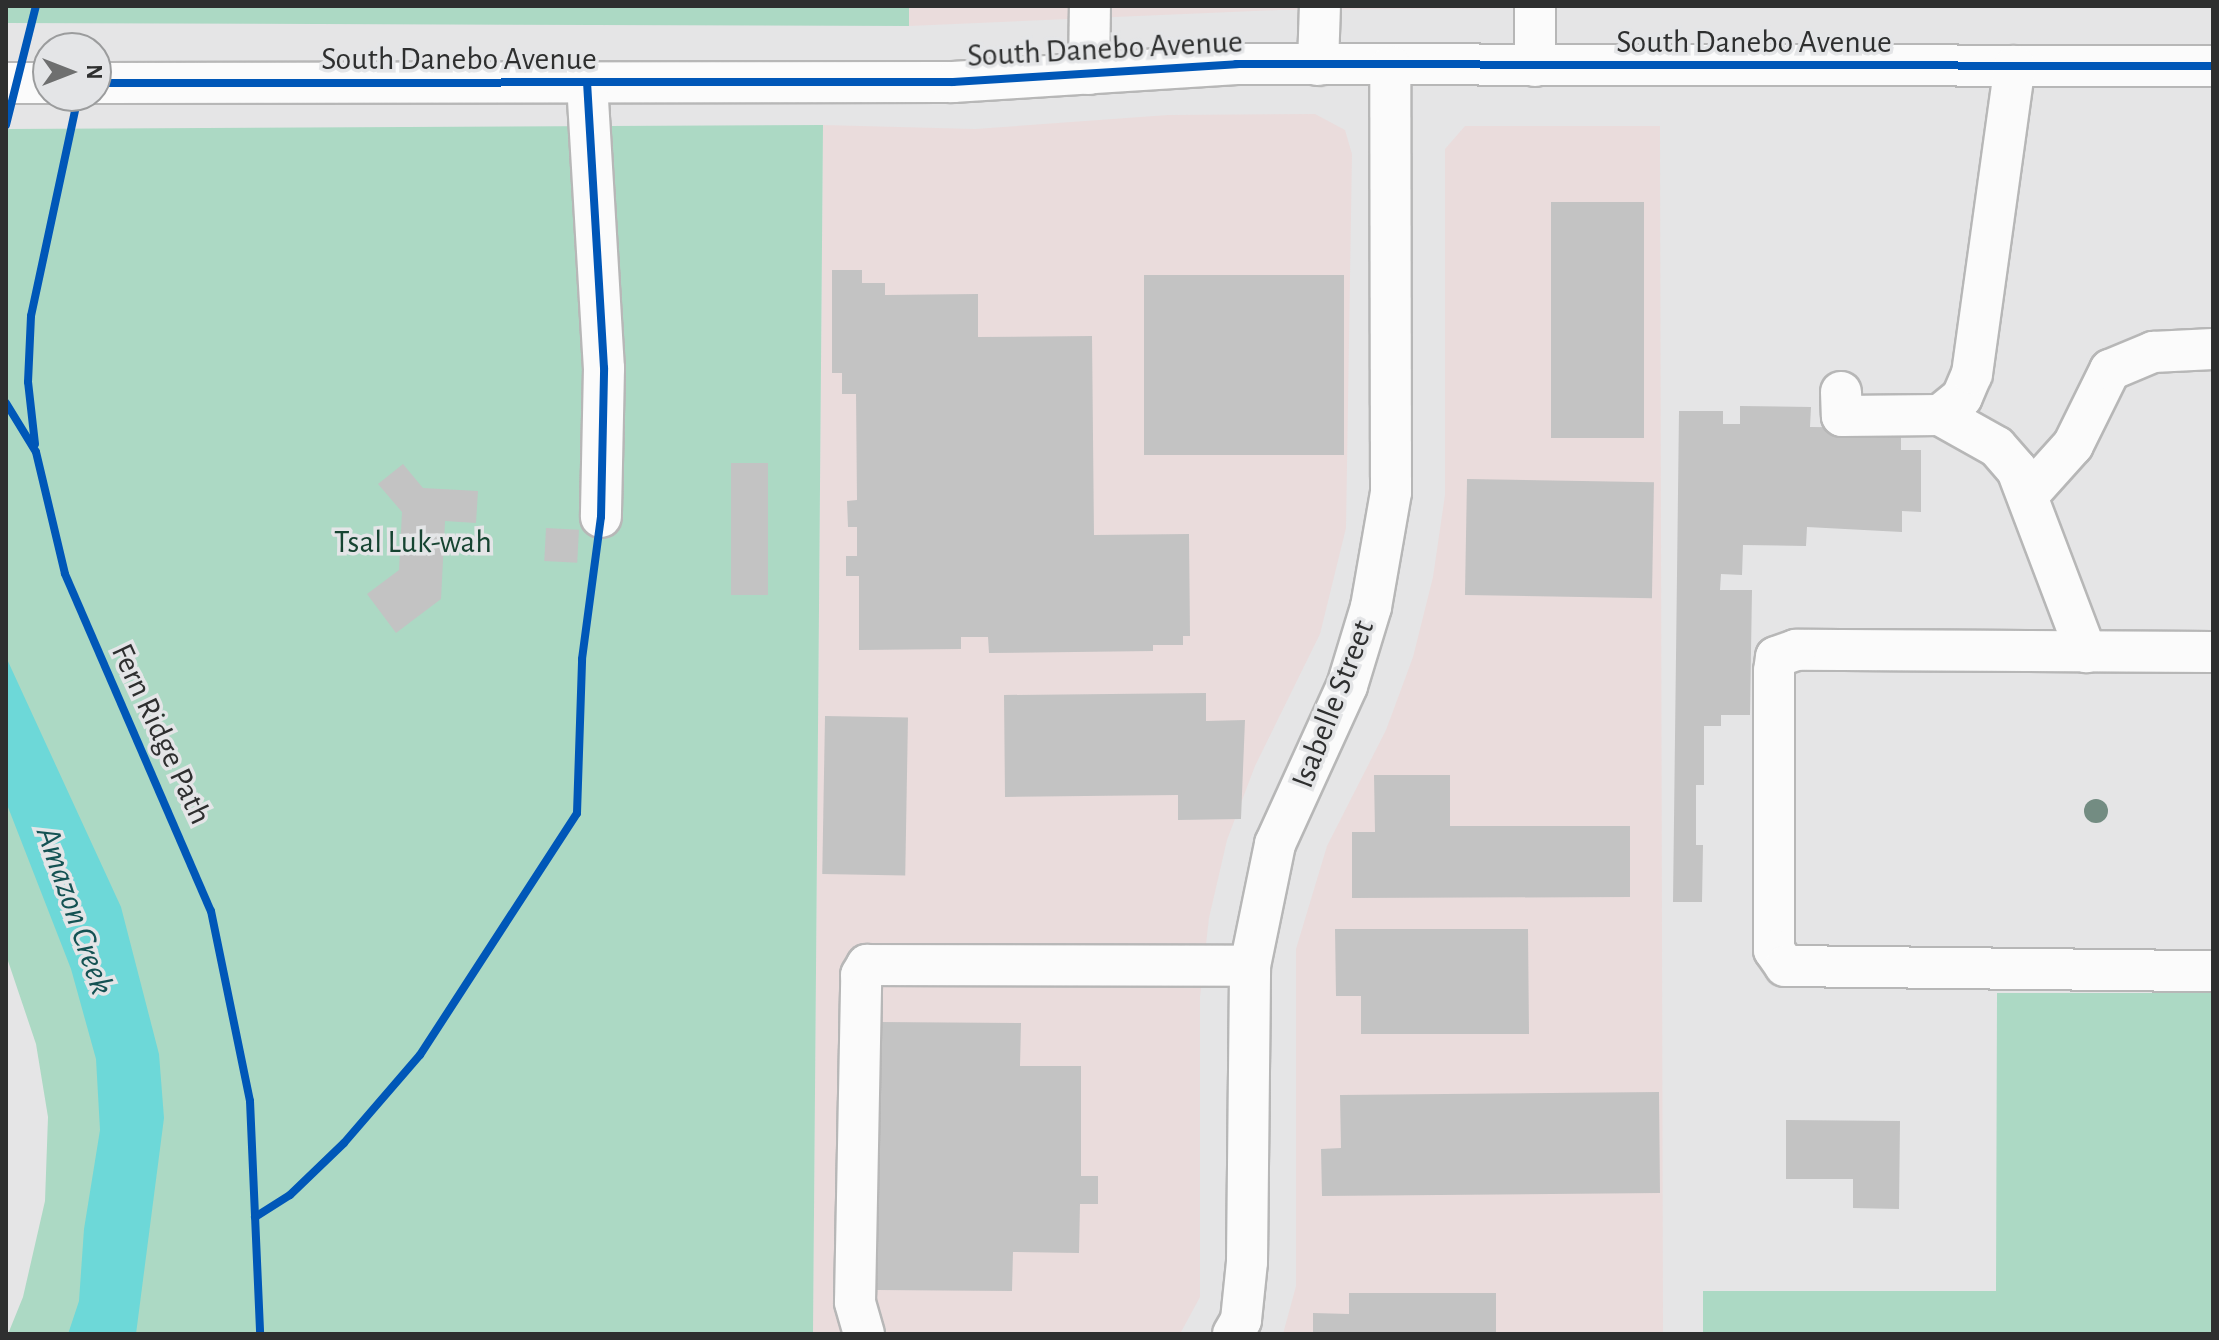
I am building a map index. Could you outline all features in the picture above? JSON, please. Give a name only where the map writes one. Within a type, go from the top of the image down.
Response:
[{"type":"street","points":[[1089,74],[1090,6]]},
{"type":"street","points":[[1318,65],[1320,6]]},
{"type":"street","points":[[1535,6],[1535,66]]},
{"type":"street","name":"South Danebo Avenue","points":[[112,83],[953,82],[1236,64],[2213,66]]},
{"type":"street","name":"Isabelle Street","points":[[1233,1334],[1241,1320],[1247,1262],[1250,966],[1275,844],[1347,686],[1377,586],[1391,492],[1390,66]]},
{"type":"street","points":[[1940,415],[1962,397],[1972,374],[2015,66]]},
{"type":"street","points":[[6,83],[32,83]]},
{"type":"street","points":[[587,83],[604,368],[601,517]]},
{"type":"street","points":[[2022,483],[2073,445],[2110,370],[2153,352],[2213,349]]},
{"type":"street","points":[[1972,374],[2022,483],[2086,652]]},
{"type":"street","points":[[1841,392],[1842,416],[1940,415],[1997,447],[2022,483]]},
{"type":"street","points":[[2213,652],[1796,650],[1776,657],[1777,960],[1794,970],[2213,971]]},
{"type":"street","points":[[864,1334],[855,1302],[861,975],[867,965],[1250,966]]},
{"type":"shaded area","points":[[909,6],[1759,6],[1279,10],[909,26]]},
{"type":"shaded area","points":[[1315,114],[1345,130],[1352,154],[1346,528],[1320,634],[1255,766],[1227,840],[1209,918],[1200,997],[1200,1297],[1180,1334],[813,1334],[823,125],[975,129],[1168,115]]},
{"type":"shaded area","points":[[1465,126],[1660,126],[1663,1334],[1283,1334],[1296,1286],[1296,949],[1327,846],[1386,730],[1413,657],[1433,577],[1445,495],[1445,149]]},
{"type":"green space","points":[[6,6],[909,6],[909,26],[6,23]]},
{"type":"green space","name":"Tsal Luk-wah","points":[[823,125],[813,1334],[8,1334],[23,1297],[45,1201],[48,1117],[36,1044],[6,955],[6,129]]},
{"type":"green space","points":[[1997,993],[2213,993],[2213,1334],[1703,1334],[1703,1291],[1996,1291]]},
{"type":"water","name":"Amazon Creek","points":[[6,657],[121,907],[159,1054],[164,1118],[136,1334],[68,1334],[79,1301],[84,1229],[100,1130],[96,1059],[71,969],[6,802]]},
{"type":"building","points":[[1551,202],[1644,202],[1644,438],[1551,438]]},
{"type":"building","points":[[832,270],[862,270],[862,283],[885,283],[885,295],[978,294],[978,337],[1092,336],[1094,535],[1189,534],[1190,636],[1183,636],[1183,645],[1153,645],[1153,651],[989,653],[988,637],[961,637],[961,649],[859,650],[859,576],[846,576],[846,556],[857,556],[857,527],[848,527],[847,501],[857,500],[856,394],[842,394],[842,373],[832,373]]},
{"type":"building","points":[[1144,275],[1344,275],[1344,455],[1144,455]]},
{"type":"building","points":[[1740,406],[1811,407],[1810,427],[1901,428],[1901,450],[1921,450],[1921,512],[1902,511],[1902,532],[1807,527],[1806,546],[1743,545],[1742,575],[1721,574],[1720,590],[1752,590],[1750,715],[1721,715],[1721,726],[1704,726],[1704,785],[1696,785],[1696,845],[1703,845],[1702,902],[1673,902],[1679,411],[1723,411],[1723,424],[1740,424]]},
{"type":"building","points":[[731,463],[768,463],[768,595],[731,595]]},
{"type":"building","points":[[403,464],[423,488],[478,491],[476,523],[445,521],[441,599],[396,633],[367,594],[399,570],[402,512],[378,484]]},
{"type":"building","points":[[1467,479],[1654,482],[1652,598],[1465,595]]},
{"type":"building","points":[[546,528],[579,530],[577,563],[544,561]]},
{"type":"building","points":[[1206,693],[1206,721],[1245,720],[1241,819],[1178,820],[1178,795],[1005,797],[1004,695]]},
{"type":"building","points":[[825,716],[908,717],[905,875],[822,874]]},
{"type":"building","points":[[1374,775],[1450,775],[1450,826],[1630,826],[1630,897],[1352,898],[1352,832],[1375,832]]},
{"type":"building","points":[[1335,929],[1528,929],[1529,1034],[1361,1034],[1361,996],[1336,996]]},
{"type":"building","points":[[879,1022],[1021,1023],[1020,1066],[1081,1066],[1081,1176],[1098,1176],[1098,1204],[1080,1204],[1079,1253],[1013,1252],[1012,1291],[877,1290]]},
{"type":"building","points":[[1659,1092],[1660,1193],[1322,1196],[1321,1149],[1341,1148],[1340,1095]]},
{"type":"building","points":[[1786,1120],[1900,1121],[1899,1209],[1853,1208],[1853,1179],[1786,1179]]},
{"type":"building","points":[[1349,1293],[1496,1293],[1496,1334],[1313,1334],[1313,1313],[1349,1314]]},
{"type":"cycle path","points":[[6,125],[36,6]]},
{"type":"cycle path","points":[[112,83],[953,82],[1236,64],[2213,66]]},
{"type":"cycle path","points":[[255,1217],[290,1195],[344,1143],[420,1055],[577,813],[582,659],[601,517],[604,368],[587,83]]},
{"type":"cycle path","points":[[35,444],[28,382],[31,316],[75,112]]},
{"type":"cycle path","name":"Fern Ridge Path","points":[[6,403],[36,452],[65,574],[211,911],[250,1101],[260,1334]]}]
